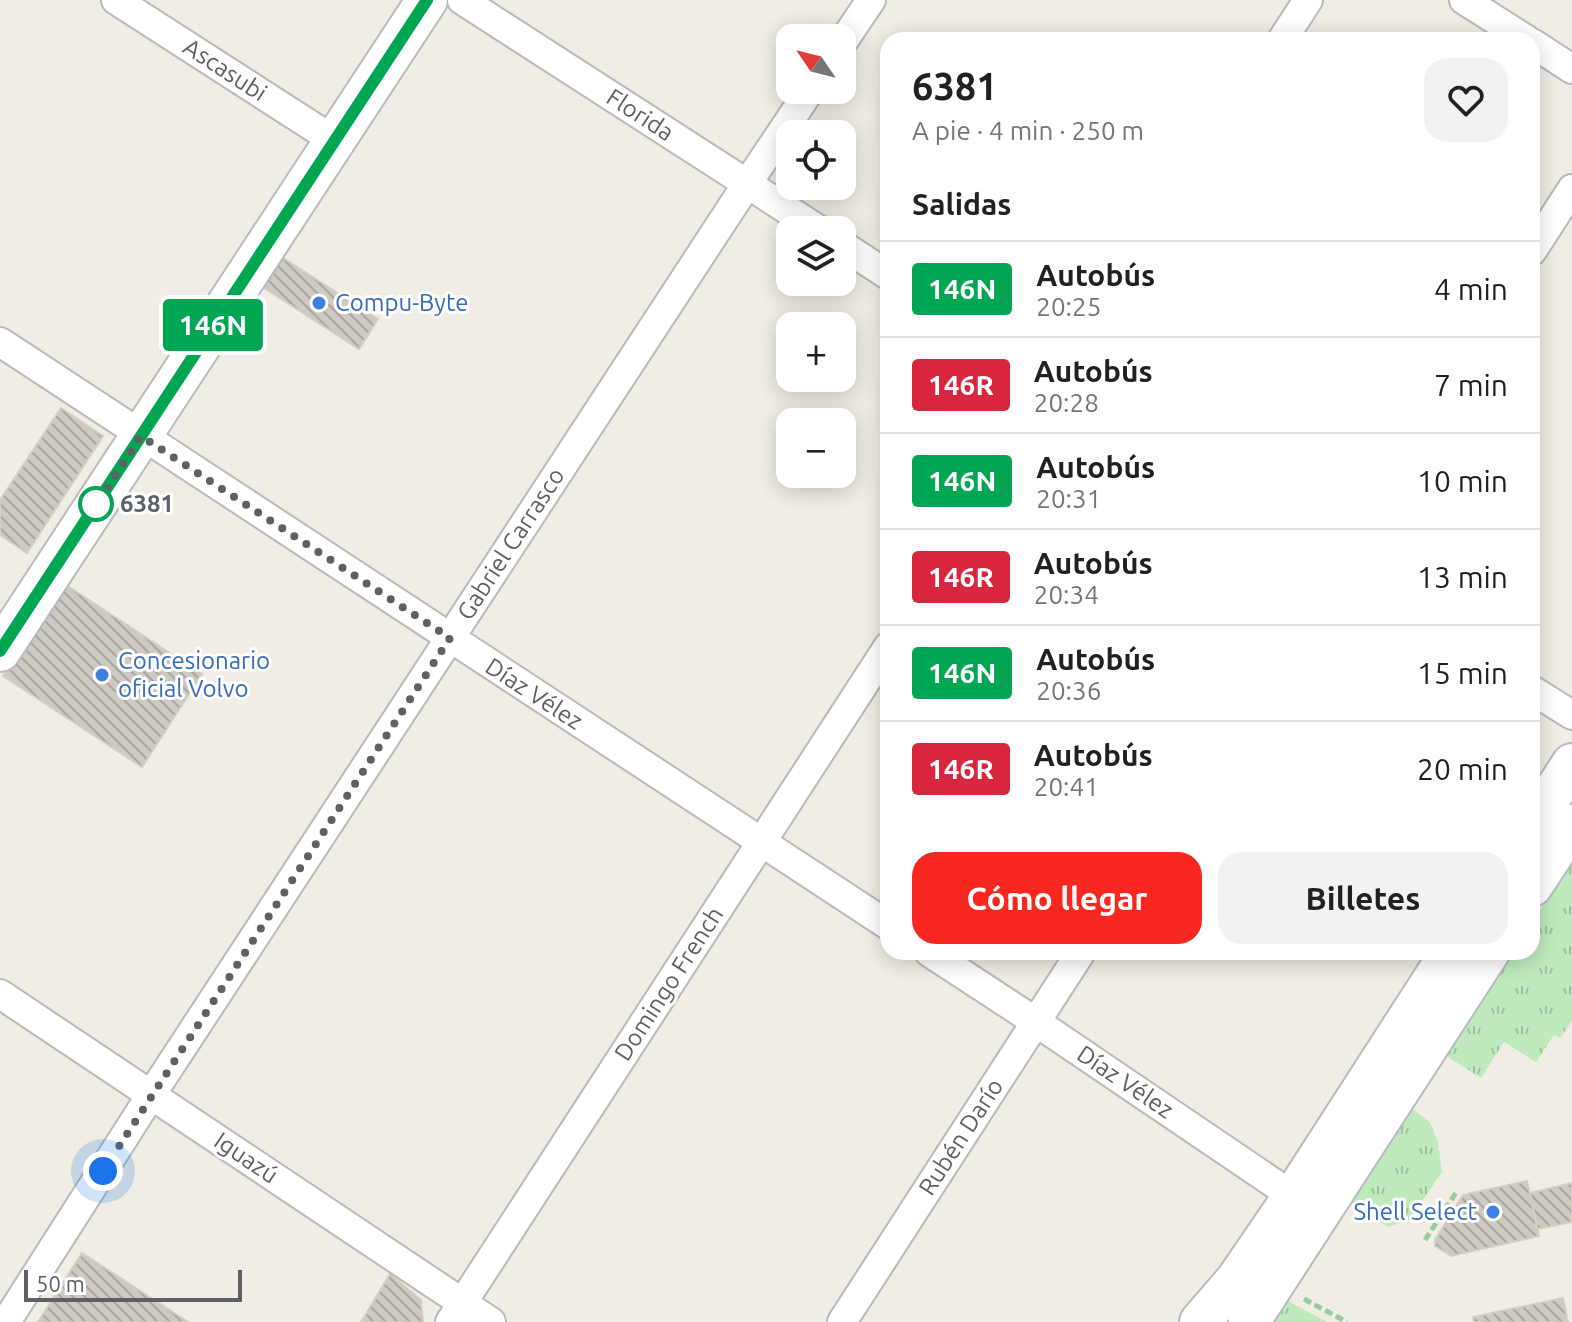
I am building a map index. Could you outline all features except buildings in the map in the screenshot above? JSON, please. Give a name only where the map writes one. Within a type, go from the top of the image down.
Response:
[{"type":"main road","points":[[0,651],[427,0]]},
{"type":"main road","points":[[1540,814],[1572,764]]},
{"type":"main road","points":[[1540,874],[1572,825]]},
{"type":"main road","points":[[1249,1322],[1307,1205],[1446,960]]},
{"type":"main road","points":[[1200,1322],[1307,1205],[1483,960]]},
{"type":"street","name":"Ascasubi","points":[[116,0],[335,141]]},
{"type":"street","name":"Florida","points":[[462,0],[797,216]]},
{"type":"street","points":[[855,24],[871,0]]},
{"type":"street","points":[[1287,32],[1308,0]]},
{"type":"street","points":[[1464,0],[1514,32]]},
{"type":"street","points":[[1540,48],[1572,69]]},
{"type":"street","name":"Gabriel Carrasco","points":[[6,1322],[151,1095],[801,104]]},
{"type":"street","points":[[1540,239],[1572,189]]},
{"type":"street","points":[[856,254],[880,270]]},
{"type":"street","name":"Díaz Vélez","points":[[0,342],[880,920]]},
{"type":"street","name":"Domingo French","points":[[456,1312],[880,659]]},
{"type":"street","points":[[1540,695],[1572,715]]},
{"type":"street","name":"Díaz Vélez","points":[[941,960],[1307,1205]]},
{"type":"street","name":"Rubén Darío","points":[[842,1322],[1076,960]]},
{"type":"street","name":"Iguazú","points":[[0,994],[151,1095],[456,1312],[491,1322]]},
{"type":"path","points":[[1425,1240],[1457,1191]]},
{"type":"path","points":[[1304,1299],[1347,1322]]},
{"type":"green space","points":[[1572,861],[1572,1021],[1560,1038],[1554,1035],[1536,1062],[1504,1042],[1481,1078],[1445,1055],[1507,960],[1540,960],[1540,910]]},
{"type":"green space","points":[[1411,1108],[1430,1122],[1438,1142],[1442,1172],[1409,1220],[1388,1227],[1350,1202]]},
{"type":"green space","points":[[1286,1300],[1327,1322],[1271,1322]]},
{"type":"bus line","name":"146N","points":[[0,651],[427,0]]},
{"type":"place","name":"Compu-Byte","points":[[319,303]]},
{"type":"place","name":"6381","points":[[96,504]]},
{"type":"place","name":"Concesionario oficial Volvo","points":[[102,675]]},
{"type":"place","name":"Shell Select","points":[[1493,1212]]},
{"type":"route","points":[[96,504],[94,508],[141,436],[450,638],[103,1171]]}]
